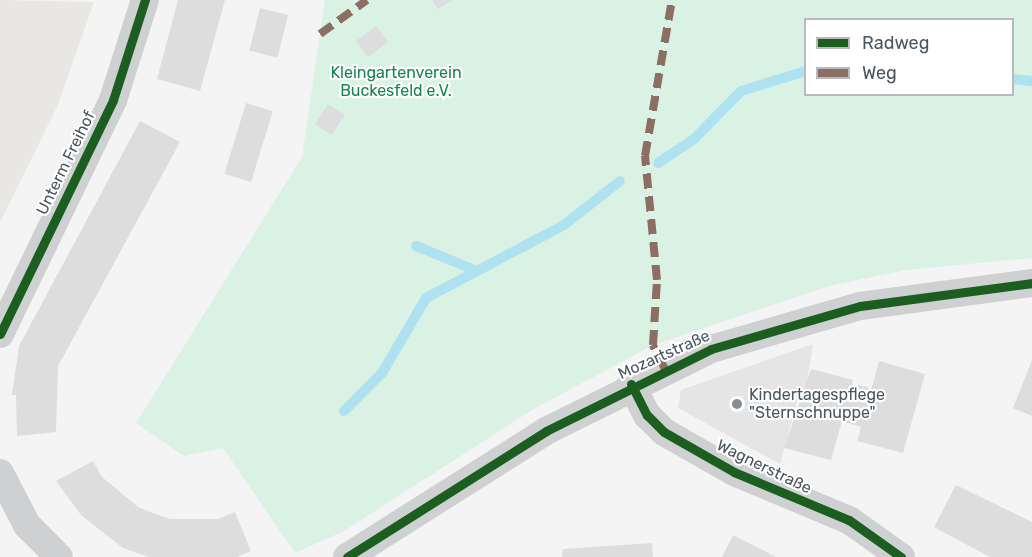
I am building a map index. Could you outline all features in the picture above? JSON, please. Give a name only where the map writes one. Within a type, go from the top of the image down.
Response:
[{"type":"street","name":"Unterm Freihof","points":[[0,334],[113,100],[145,0]]},
{"type":"street","name":"Mozartstraße","points":[[347,557],[546,431],[632,384],[711,349],[839,311],[914,296],[1032,284]]},
{"type":"street","name":"Wagnerstraße","points":[[632,384],[647,415],[664,432],[762,485],[849,520],[901,557]]},
{"type":"street","points":[[0,473],[27,525],[59,557]]},
{"type":"shaded area","points":[[0,0],[94,2],[57,107],[0,222]]},
{"type":"shaded area","name":"Kindertagespflege \"Sternschnuppe\"","points":[[813,344],[806,388],[801,387],[780,464],[678,408],[681,390]]},
{"type":"green space","name":"Kleingartenverein Buckesfeld e.V.","points":[[325,0],[1032,0],[1032,258],[906,270],[829,286],[653,345],[532,410],[344,531],[295,553],[223,448],[184,456],[136,423],[302,157]]},
{"type":"building","points":[[178,0],[225,0],[200,91],[157,79]]},
{"type":"building","points":[[432,0],[453,0],[438,9]]},
{"type":"building","points":[[260,8],[288,15],[277,58],[249,51]]},
{"type":"building","points":[[376,26],[388,42],[368,57],[356,41]]},
{"type":"building","points":[[246,103],[273,111],[251,182],[224,174]]},
{"type":"building","points":[[328,104],[345,115],[332,135],[315,124]]},
{"type":"building","points":[[140,121],[180,142],[58,366],[56,432],[17,436],[16,395],[12,395],[19,346]]},
{"type":"building","points":[[1032,360],[1032,416],[1013,408]]},
{"type":"building","points":[[879,361],[925,374],[903,453],[857,441],[861,427],[842,421],[831,460],[784,448],[811,369],[853,380],[850,393],[856,394],[858,385],[868,387],[869,398]]},
{"type":"building","points":[[93,461],[102,477],[138,507],[155,514],[170,519],[218,519],[235,512],[251,551],[237,557],[149,557],[123,548],[81,515],[56,481]]},
{"type":"building","points":[[956,485],[1032,522],[1032,557],[990,557],[934,527]]},
{"type":"building","points":[[733,535],[776,557],[722,557]]},
{"type":"building","points":[[652,543],[653,557],[562,557],[563,549]]},
{"type":"waterway","points":[[658,163],[694,139],[741,91],[804,72]]},
{"type":"waterway","points":[[1014,79],[1032,81]]},
{"type":"waterway","points":[[344,411],[382,373],[426,298],[564,225],[620,181]]},
{"type":"waterway","points":[[416,246],[472,269]]},
{"type":"marked path","points":[[320,34],[367,0]]},
{"type":"marked path","points":[[665,369],[653,345],[657,280],[645,156],[672,0]]},
{"type":"cycle path","points":[[0,334],[113,100],[145,0]]},
{"type":"cycle path","points":[[347,557],[546,431],[711,349],[860,306],[1032,283]]},
{"type":"cycle path","points":[[631,384],[647,415],[664,432],[734,472],[849,520],[901,557]]},
{"type":"place","name":"Kindertagespflege \"Sternschnuppe\"","points":[[737,404]]}]
